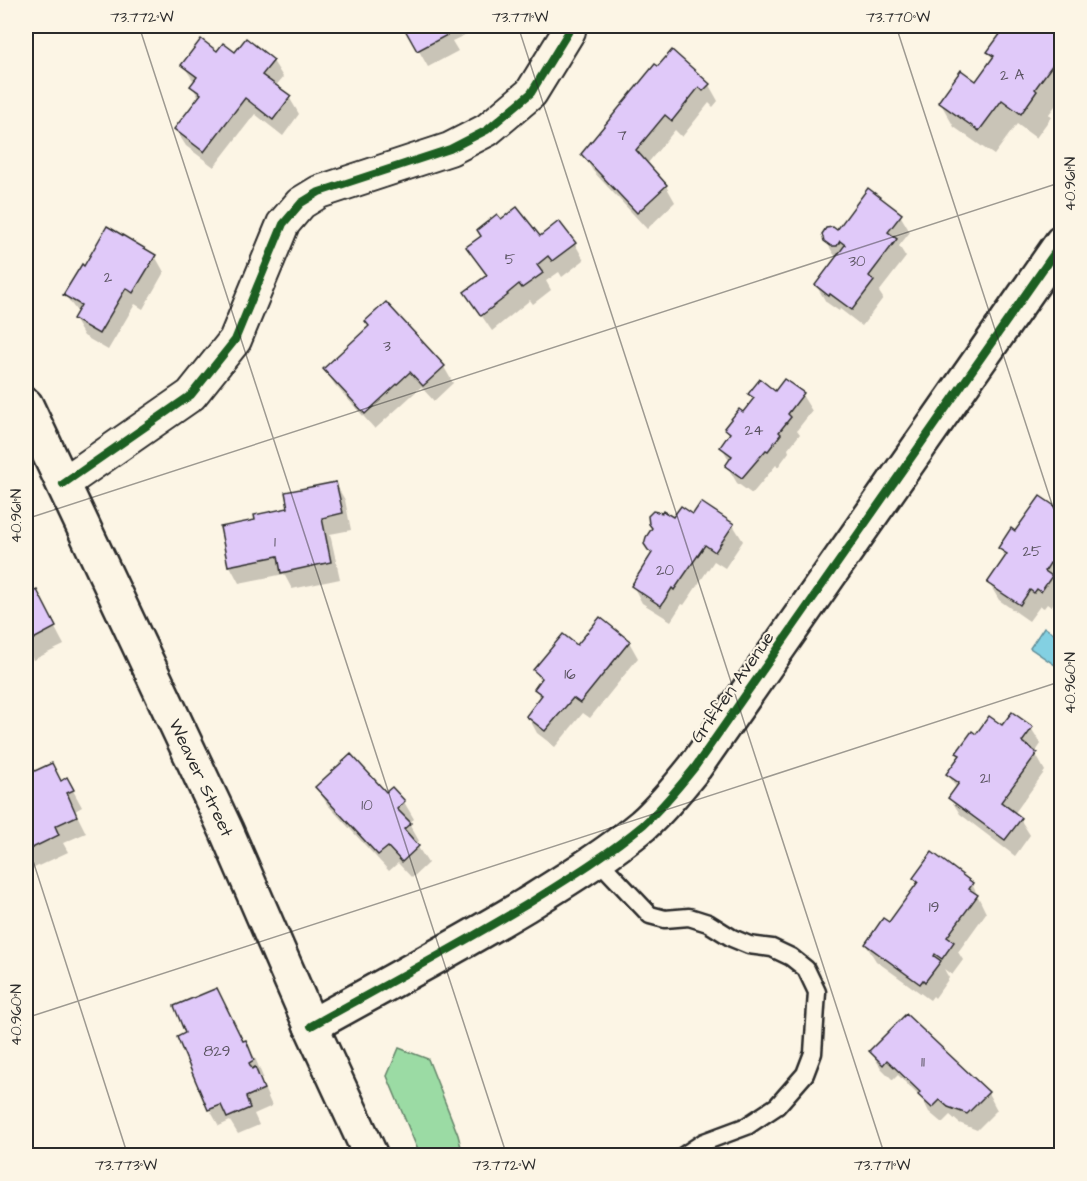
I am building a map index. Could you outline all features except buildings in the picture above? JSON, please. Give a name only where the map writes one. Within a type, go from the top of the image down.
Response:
[{"type":"street","points":[[63,484],[191,395],[235,340],[283,224],[301,203],[319,192],[450,150],[487,130],[531,93],[570,32]]},
{"type":"street","name":"Griffen Avenue","points":[[311,1026],[494,924],[597,859],[645,823],[695,767],[1062,242]]},
{"type":"street","name":"Weaver Street","points":[[26,405],[226,830],[311,1026],[371,1155]]},
{"type":"lane","points":[[597,859],[650,915],[665,919],[689,917],[708,923],[732,938],[749,945],[771,948],[791,957],[806,969],[817,992],[813,1053],[805,1074],[777,1106],[747,1126],[704,1142],[683,1155]]},
{"type":"green space","points":[[399,1048],[428,1059],[458,1135],[463,1155],[420,1155],[387,1076]]},
{"type":"water","points":[[1044,627],[1061,639],[1061,669],[1030,648]]},
{"type":"cycle path","points":[[63,484],[191,395],[235,340],[283,224],[301,203],[319,192],[450,149],[487,130],[531,93],[569,31]]},
{"type":"cycle path","points":[[311,1026],[526,905],[615,847],[657,812],[695,767],[1062,242]]}]
